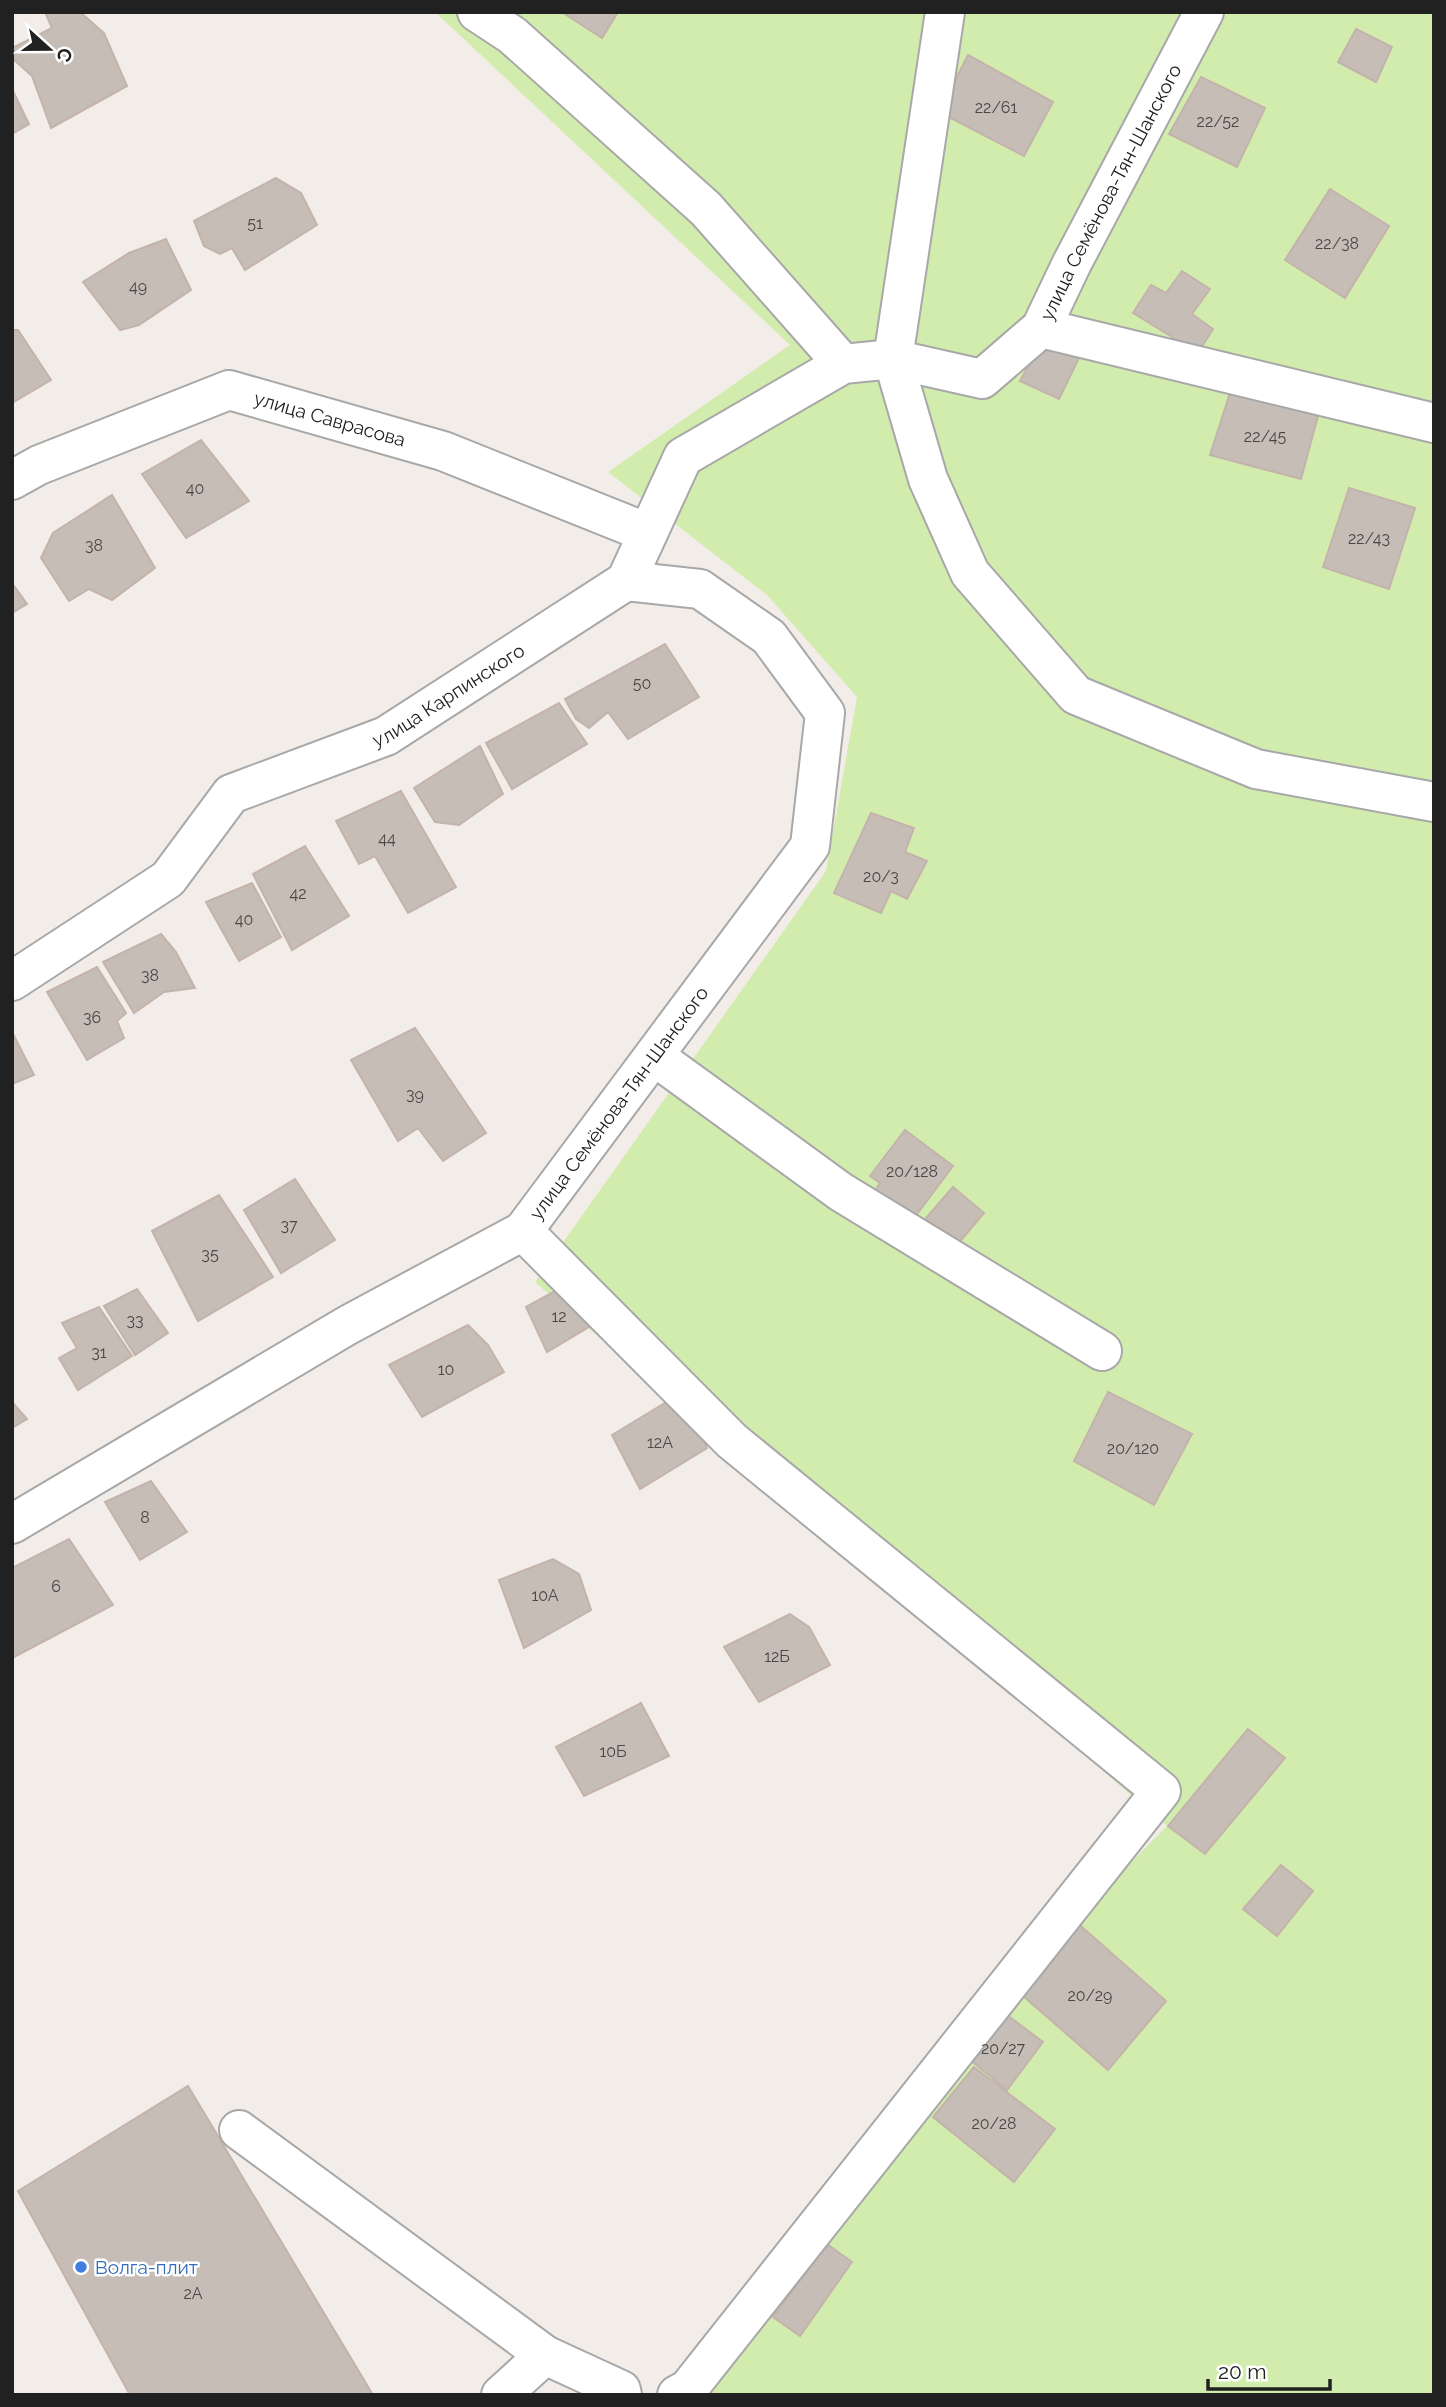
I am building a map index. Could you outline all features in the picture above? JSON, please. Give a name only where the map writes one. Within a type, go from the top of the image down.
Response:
[{"type":"street","points":[[477,12],[519,24],[706,209],[843,364],[683,457],[626,581]]},
{"type":"street","points":[[945,12],[893,359],[928,478],[970,573],[1076,695],[1256,769],[1434,802]]},
{"type":"street","name":"улица Семёнова-Тян-Шанского","points":[[843,364],[893,359],[982,379],[1041,328],[1072,263],[1204,12]]},
{"type":"street","points":[[1041,328],[1434,423]]},
{"type":"street","name":"улица Саврасова","points":[[12,480],[39,465],[229,390],[443,451],[648,533]]},
{"type":"street","name":"улица Семёнова-Тян-Шанского","points":[[12,1524],[348,1325],[523,1231],[810,846],[825,713],[769,637],[699,589],[626,581]]},
{"type":"street","name":"улица Карпинского","points":[[12,981],[169,879],[231,793],[386,736],[626,581]]},
{"type":"street","points":[[654,1056],[841,1192],[1102,1351]]},
{"type":"street","points":[[523,1231],[732,1441],[1160,1791],[688,2389],[677,2395]]},
{"type":"street","points":[[239,2130],[545,2355],[621,2390],[622,2395]]},
{"type":"street","points":[[500,2395],[545,2355]]},
{"type":"green space","points":[[435,12],[1434,12],[1434,2395],[682,2395],[1074,1920],[1167,1826],[535,1282],[826,871],[857,697],[767,595],[608,472],[790,345]]},
{"type":"building","points":[[45,12],[80,12],[104,33],[127,86],[51,128],[32,76],[12,58],[12,48],[52,28]]},
{"type":"building","points":[[562,12],[618,12],[602,38]]},
{"type":"building","points":[[1356,29],[1392,47],[1376,82],[1338,62]]},
{"type":"building","points":[[968,55],[1053,102],[1024,156],[939,112]]},
{"type":"building","points":[[1201,77],[1265,108],[1237,167],[1169,134]]},
{"type":"building","points":[[12,89],[29,124],[12,134]]},
{"type":"building","points":[[276,178],[301,193],[317,225],[245,270],[232,248],[220,254],[204,246],[194,221]]},
{"type":"building","points":[[1330,189],[1389,226],[1345,298],[1285,260]]},
{"type":"building","points":[[166,239],[191,290],[139,325],[120,330],[83,282],[129,253]]},
{"type":"building","points":[[1182,271],[1210,289],[1192,314],[1213,329],[1198,353],[1133,313],[1151,285],[1166,293]]},
{"type":"building","points":[[12,330],[18,330],[51,380],[12,403]]},
{"type":"building","points":[[1041,342],[1079,358],[1059,399],[1020,381]]},
{"type":"building","points":[[1230,393],[1318,416],[1301,479],[1210,455]]},
{"type":"building","points":[[201,440],[249,501],[186,538],[142,474]]},
{"type":"building","points":[[1349,488],[1415,508],[1389,589],[1323,567]]},
{"type":"building","points":[[112,495],[155,568],[112,600],[89,589],[69,601],[41,558],[53,533]]},
{"type":"building","points":[[12,583],[27,604],[12,613]]},
{"type":"building","points":[[665,644],[699,697],[628,739],[608,712],[589,728],[576,719],[565,699]]},
{"type":"building","points":[[559,703],[587,744],[512,789],[486,743]]},
{"type":"building","points":[[480,746],[503,794],[459,825],[435,822],[414,788]]},
{"type":"building","points":[[401,791],[456,887],[408,913],[375,856],[359,864],[336,821]]},
{"type":"building","points":[[871,813],[914,828],[905,852],[927,861],[907,899],[891,891],[881,913],[834,893]]},
{"type":"building","points":[[305,846],[349,916],[292,950],[253,874]]},
{"type":"building","points":[[252,883],[281,937],[239,961],[206,902]]},
{"type":"building","points":[[161,934],[176,952],[195,988],[164,992],[134,1013],[103,962]]},
{"type":"building","points":[[97,967],[126,1013],[117,1021],[124,1038],[87,1060],[47,992]]},
{"type":"building","points":[[415,1028],[486,1133],[443,1161],[418,1128],[398,1141],[351,1060]]},
{"type":"building","points":[[12,1032],[34,1075],[12,1084]]},
{"type":"building","points":[[905,1130],[953,1166],[911,1222],[873,1194],[880,1183],[870,1176]]},
{"type":"building","points":[[295,1179],[335,1240],[281,1273],[244,1210]]},
{"type":"building","points":[[953,1187],[984,1213],[951,1252],[920,1225]]},
{"type":"building","points":[[219,1195],[273,1277],[198,1321],[152,1231]]},
{"type":"building","points":[[564,1286],[594,1324],[547,1352],[526,1307]]},
{"type":"building","points":[[137,1289],[168,1333],[135,1355],[104,1306]]},
{"type":"building","points":[[99,1307],[132,1356],[78,1390],[59,1358],[77,1348],[62,1323]]},
{"type":"building","points":[[468,1325],[488,1345],[504,1372],[422,1417],[389,1365]]},
{"type":"building","points":[[683,1392],[707,1448],[640,1489],[612,1435]]},
{"type":"building","points":[[1108,1392],[1192,1434],[1154,1505],[1074,1461]]},
{"type":"building","points":[[12,1402],[27,1419],[12,1428]]},
{"type":"building","points":[[151,1481],[187,1532],[140,1560],[105,1502]]},
{"type":"building","points":[[69,1539],[113,1605],[12,1658],[12,1568]]},
{"type":"building","points":[[553,1559],[579,1574],[591,1610],[524,1648],[499,1580]]},
{"type":"building","points":[[790,1614],[809,1627],[830,1665],[759,1702],[724,1647]]},
{"type":"building","points":[[641,1703],[669,1756],[584,1796],[556,1747]]},
{"type":"building","points":[[1248,1729],[1285,1758],[1205,1854],[1168,1826]]},
{"type":"building","points":[[1281,1865],[1313,1891],[1277,1936],[1243,1909]]},
{"type":"building","points":[[1074,1920],[1166,2001],[1108,2070],[1015,1989]]},
{"type":"building","points":[[999,2009],[1043,2042],[1007,2090],[963,2054]]},
{"type":"building","points":[[974,2067],[1055,2129],[1014,2182],[933,2117]]},
{"type":"building","points":[[188,2086],[373,2395],[130,2395],[18,2191]]},
{"type":"building","points":[[827,2244],[852,2262],[800,2336],[773,2317]]},
{"type":"place","name":"Волга-плит","points":[[81,2267]]}]
